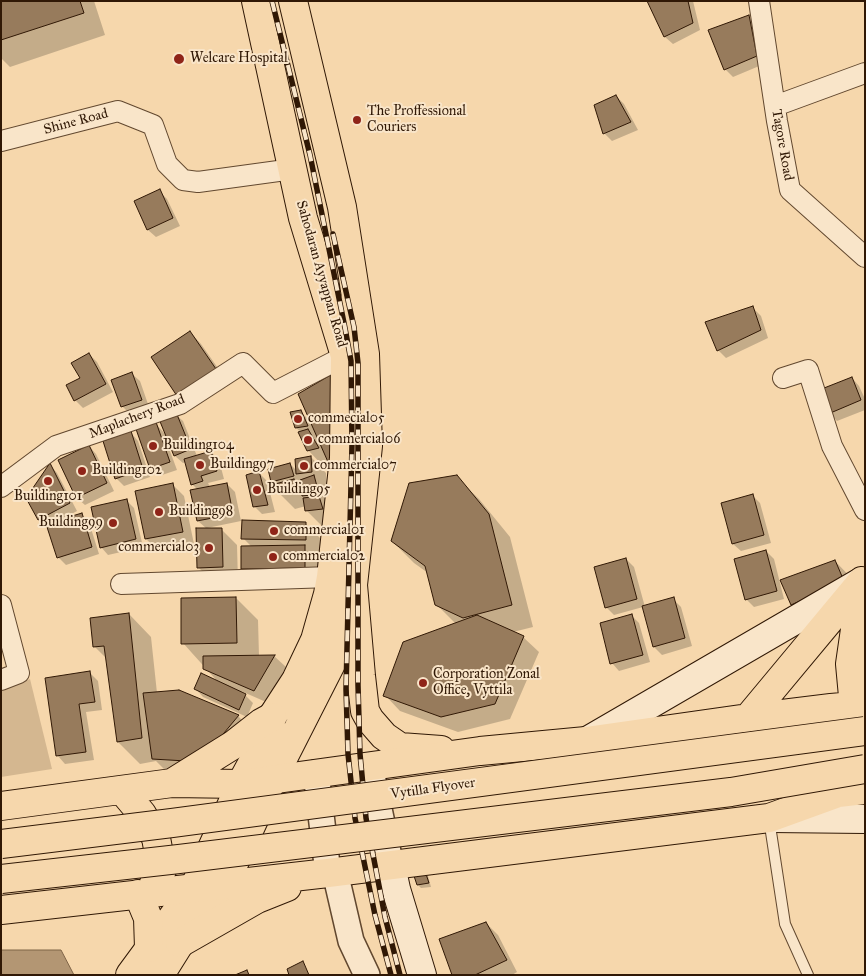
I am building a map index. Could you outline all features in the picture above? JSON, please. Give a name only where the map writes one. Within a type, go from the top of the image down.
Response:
[{"type":"main road","name":"Sahodaran Ayyappan Road","points":[[256,1],[303,218],[345,356],[342,581]]},
{"type":"main road","name":"Sahodaran Ayyappan Road","points":[[272,717],[296,680],[315,640],[328,594],[342,581],[358,530],[368,446],[365,354],[342,207],[293,1]]},
{"type":"main road","points":[[274,78],[310,70]]},
{"type":"main road","points":[[1,806],[172,782],[241,784],[480,751],[586,742],[748,718],[860,705],[850,664],[864,580]]},
{"type":"main road","points":[[748,718],[864,580]]},
{"type":"main road","points":[[586,742],[864,580]]},
{"type":"main road","points":[[342,581],[361,676],[370,766]]},
{"type":"main road","points":[[160,975],[180,943],[224,885],[272,780],[332,662],[342,581]]},
{"type":"main road","name":"Vytilla Flyover","points":[[1,844],[182,822],[860,705]]},
{"type":"main road","points":[[365,711],[384,736],[400,748],[480,751]]},
{"type":"main road","points":[[172,782],[233,745],[261,723],[272,717]]},
{"type":"main road","points":[[130,975],[194,888],[241,784],[268,734],[272,717]]},
{"type":"main road","points":[[1,878],[179,859],[731,792],[865,769]]},
{"type":"main road","points":[[122,790],[142,814],[156,838],[162,870],[144,894],[148,918],[149,948]]},
{"type":"main road","points":[[769,818],[838,794],[865,790]]},
{"type":"main road","points":[[1,910],[391,866],[769,818],[865,819]]},
{"type":"main road","points":[[391,866],[396,890],[422,975]]},
{"type":"main road","points":[[180,943],[257,899],[325,873]]},
{"type":"street","name":"Tagore Road","points":[[759,1],[790,190],[865,257]]},
{"type":"street","points":[[775,106],[865,73]]},
{"type":"street","name":"Shine Road","points":[[1,141],[118,111],[154,125],[167,164],[183,180],[198,182],[293,169]]},
{"type":"street","name":"Maplachery Road","points":[[1,487],[56,446],[180,404],[244,363],[273,393],[345,356]]},
{"type":"street","points":[[784,378],[808,370],[832,446],[865,510]]},
{"type":"street","points":[[121,584],[342,581]]},
{"type":"street","points":[[1,605],[19,673],[1,680]]},
{"type":"street","points":[[370,766],[391,866]]},
{"type":"street","points":[[316,774],[325,873],[366,975]]},
{"type":"lane","points":[[769,818],[785,924],[808,975]]},
{"type":"shaded area","points":[[30,679],[52,769],[1,777],[1,690]]},
{"type":"shaded area","points":[[1,950],[61,950],[74,975],[1,975]]},
{"type":"building","points":[[1,1],[80,1],[84,13],[1,40]]},
{"type":"building","points":[[647,1],[688,1],[693,23],[664,37]]},
{"type":"building","points":[[749,15],[757,56],[724,70],[708,30]]},
{"type":"building","points":[[616,95],[631,122],[603,134],[594,105]]},
{"type":"building","points":[[160,189],[173,218],[147,230],[134,201]]},
{"type":"building","points":[[753,306],[761,330],[717,351],[705,322]]},
{"type":"building","points":[[190,331],[216,369],[177,396],[151,357]]},
{"type":"building","points":[[89,353],[106,384],[74,401],[66,385],[80,378],[71,363]]},
{"type":"building","points":[[341,369],[332,471],[298,394]]},
{"type":"building","points":[[132,372],[142,400],[121,407],[111,380]]},
{"type":"building","points":[[852,377],[861,400],[828,414],[819,390]]},
{"type":"building","name":"commecial05","points":[[301,410],[308,426],[295,428],[290,412]]},
{"type":"building","points":[[176,412],[191,449],[174,456],[159,419]]},
{"type":"building","name":"Building104","points":[[156,422],[170,462],[150,469],[136,429]]},
{"type":"building","name":"commercial06","points":[[308,429],[319,448],[307,451],[298,432]]},
{"type":"building","points":[[131,431],[143,469],[115,479],[103,441]]},
{"type":"building","name":"Building102","points":[[89,445],[107,483],[76,498],[58,460]]},
{"type":"building","name":"Building97","points":[[211,451],[217,471],[201,476],[203,481],[191,485],[184,459]]},
{"type":"building","name":"commercial07","points":[[311,456],[312,472],[296,474],[295,459]]},
{"type":"building","name":"Building101","points":[[50,463],[70,503],[38,520],[26,498]]},
{"type":"building","points":[[290,463],[294,476],[271,482],[268,469]]},
{"type":"building","name":"Building95","points":[[259,471],[268,505],[253,507],[246,475]]},
{"type":"building","points":[[314,475],[319,494],[302,496],[300,480]]},
{"type":"building","points":[[457,475],[489,514],[512,605],[463,618],[435,605],[425,566],[391,541],[409,483]]},
{"type":"building","points":[[294,479],[297,489],[278,494],[275,484]]},
{"type":"building","name":"Building98","points":[[173,483],[183,532],[145,539],[135,491]]},
{"type":"building","points":[[227,483],[233,514],[197,521],[190,490]]},
{"type":"building","points":[[753,494],[764,535],[732,544],[721,503]]},
{"type":"building","points":[[319,496],[323,509],[305,511],[303,498]]},
{"type":"building","name":"Building99","points":[[127,499],[136,539],[100,548],[91,507]]},
{"type":"building","points":[[82,513],[92,547],[57,558],[46,524]]},
{"type":"building","name":"commercial01","points":[[242,520],[306,522],[306,540],[241,539]]},
{"type":"building","name":"commercial03","points":[[196,528],[222,528],[223,567],[197,568]]},
{"type":"building","name":"commercial02","points":[[305,545],[305,568],[241,569],[241,546]]},
{"type":"building","points":[[766,550],[777,591],[745,600],[734,559]]},
{"type":"building","points":[[626,558],[637,599],[605,608],[594,567]]},
{"type":"building","points":[[835,560],[844,581],[791,605],[780,580]]},
{"type":"building","points":[[236,597],[237,643],[181,644],[181,598]]},
{"type":"building","points":[[674,597],[685,638],[653,647],[642,606]]},
{"type":"building","points":[[129,613],[142,738],[117,742],[104,646],[93,647],[90,618]]},
{"type":"building","points":[[632,614],[643,655],[610,664],[600,623]]},
{"type":"building","points":[[477,615],[524,636],[495,704],[441,717],[383,696],[403,642]]},
{"type":"building","points":[[275,655],[254,691],[203,669],[203,656]]},
{"type":"building","points":[[90,671],[95,702],[79,704],[86,752],[56,756],[45,678]]},
{"type":"building","points":[[201,673],[246,694],[239,710],[194,689]]},
{"type":"building","points":[[179,690],[239,715],[219,739],[186,761],[152,759],[143,693]]},
{"type":"building","points":[[425,871],[429,883],[417,885],[413,873]]},
{"type":"building","points":[[486,922],[507,960],[475,975],[452,975],[439,939]]},
{"type":"building","points":[[303,961],[309,975],[289,975],[287,969]]},
{"type":"building","points":[[247,970],[249,975],[235,975]]},
{"type":"railway","points":[[272,1],[310,155],[351,361],[352,444],[346,689],[348,754],[355,818],[375,915],[391,975]]},
{"type":"railway","points":[[333,234],[354,327],[358,363],[358,685],[360,754],[366,818],[385,917],[400,975]]},
{"type":"place","name":"Welcare Hospital","points":[[179,59]]},
{"type":"place","name":"The Proffessional Couriers","points":[[357,120]]},
{"type":"place","name":"commecial05","points":[[298,419]]},
{"type":"place","name":"commercial06","points":[[308,440]]},
{"type":"place","name":"Building104","points":[[153,446]]},
{"type":"place","name":"Building97","points":[[200,465]]},
{"type":"place","name":"commercial07","points":[[304,466]]},
{"type":"place","name":"Building102","points":[[82,471]]},
{"type":"place","name":"Building101","points":[[48,481]]},
{"type":"place","name":"Building95","points":[[257,490]]},
{"type":"place","name":"Building98","points":[[159,512]]},
{"type":"place","name":"Building99","points":[[113,523]]},
{"type":"place","name":"commercial01","points":[[274,531]]},
{"type":"place","name":"commercial03","points":[[209,548]]},
{"type":"place","name":"commercial02","points":[[273,557]]},
{"type":"place","name":"Corporation Zonal Office, Vyttila","points":[[423,683]]}]
